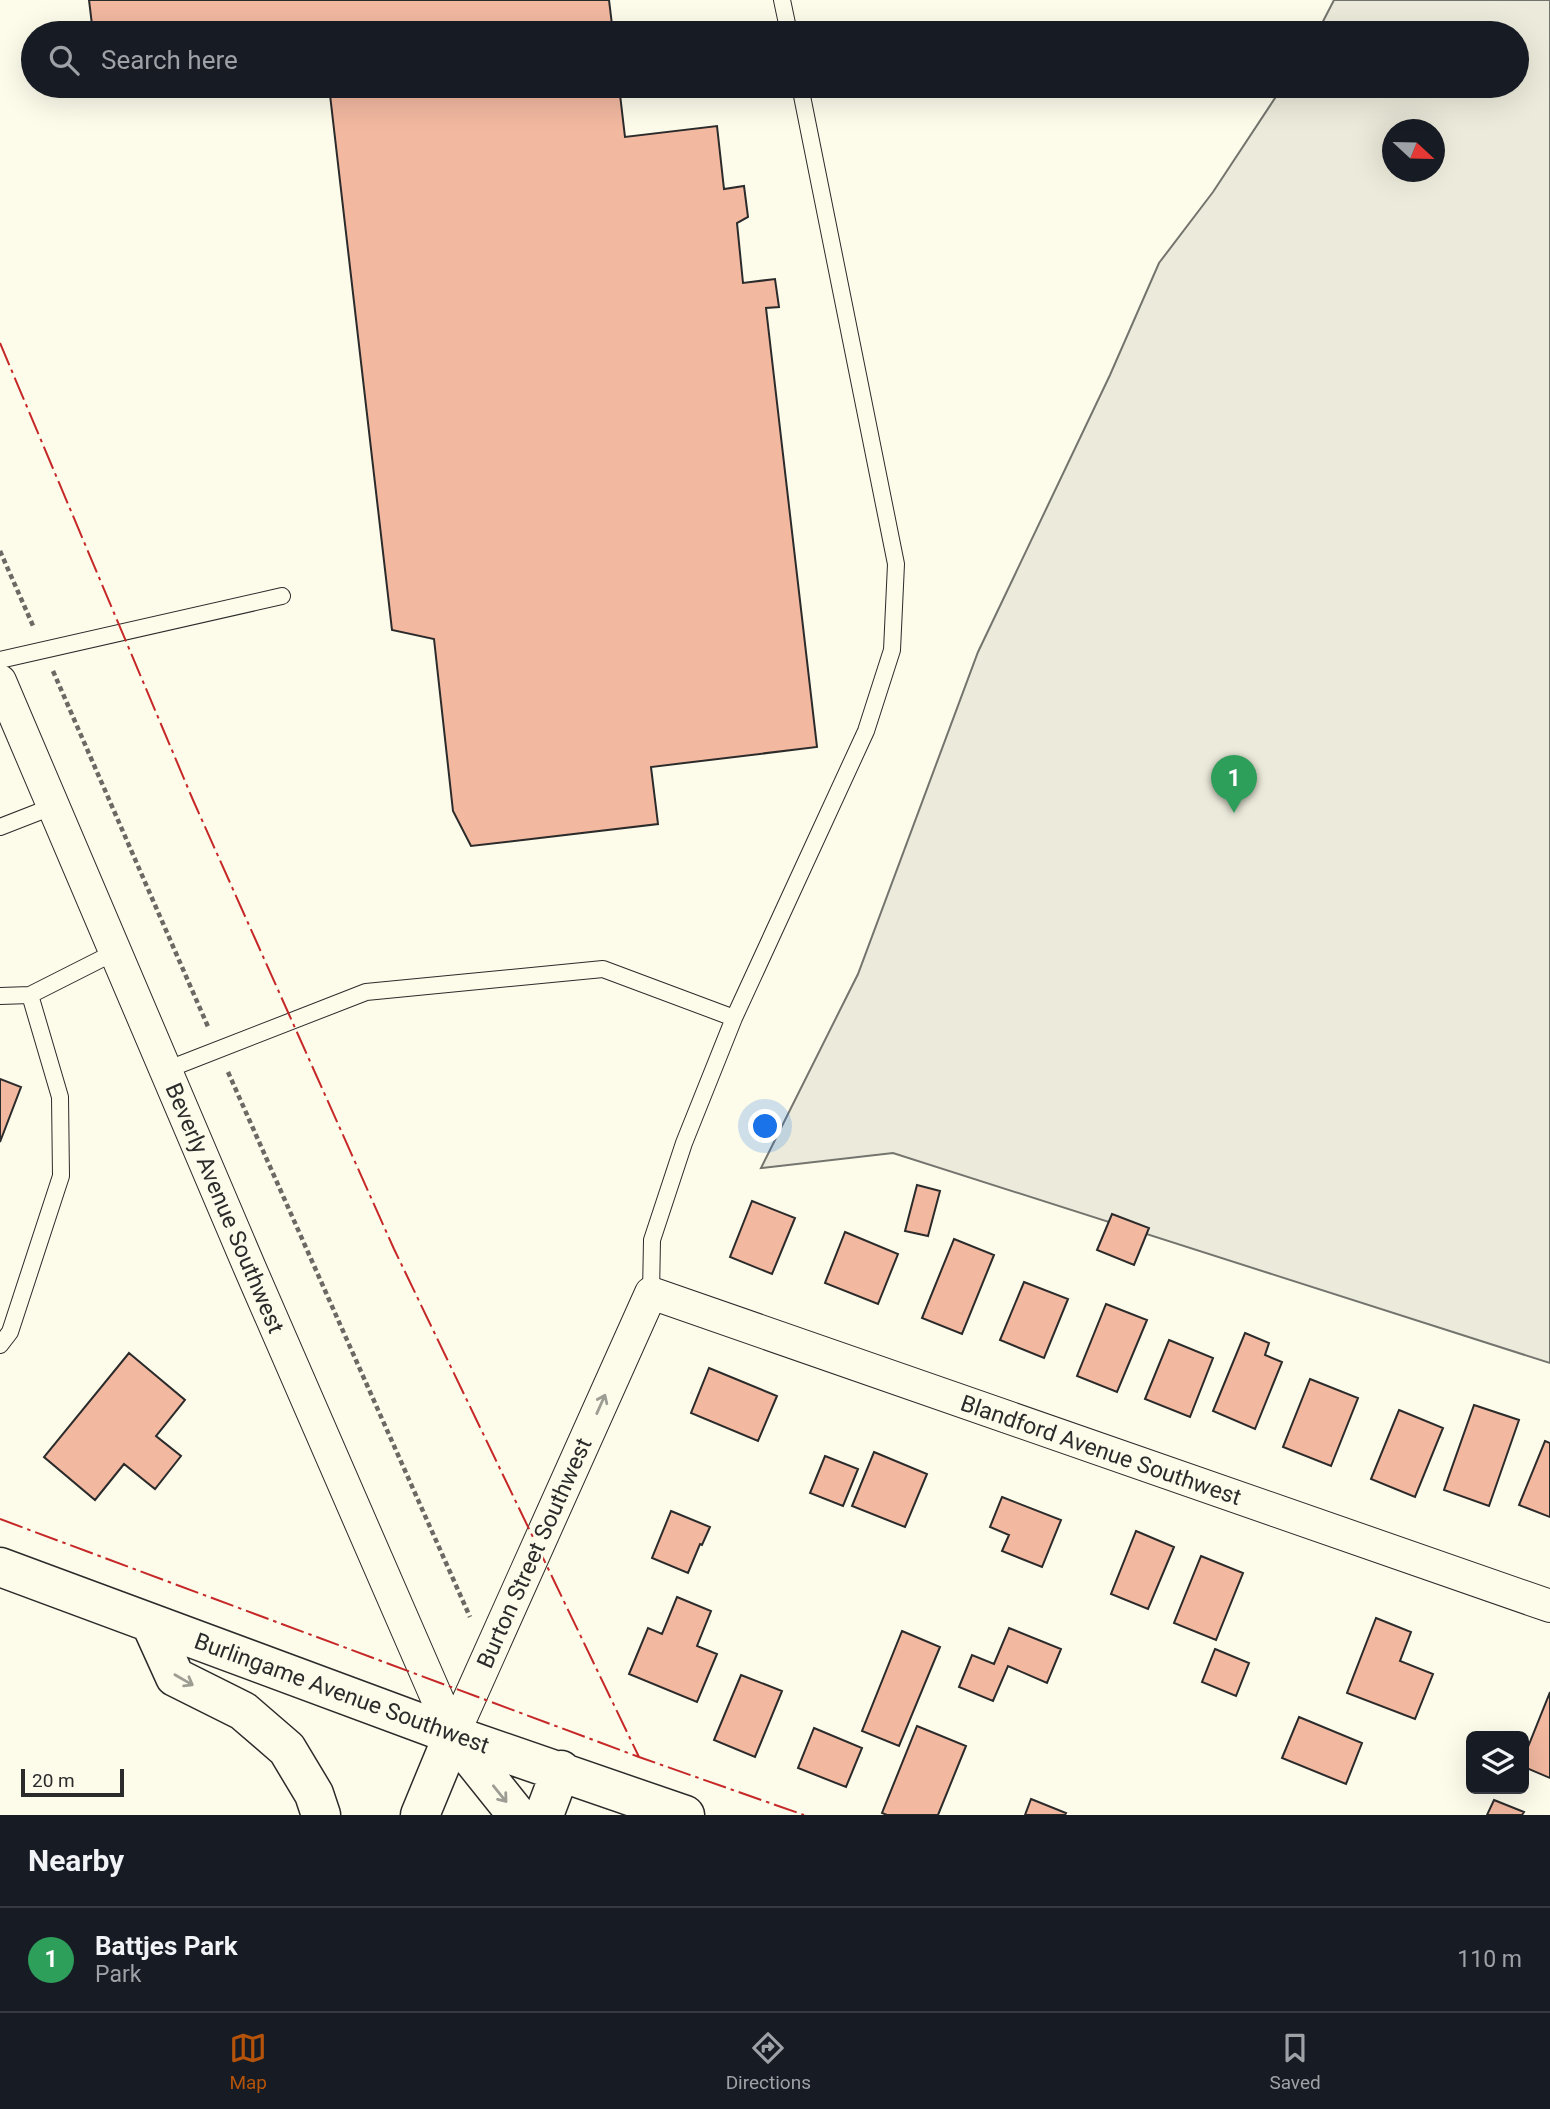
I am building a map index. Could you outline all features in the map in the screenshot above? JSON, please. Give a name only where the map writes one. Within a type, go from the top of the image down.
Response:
[{"type":"street","name":"Beverly Avenue Southwest","points":[[0,681],[453,1735]]},
{"type":"street","name":"Blandford Avenue Southwest","points":[[651,1293],[1550,1606]]},
{"type":"street","name":"Burton Street Southwest","points":[[420,1815],[453,1735],[651,1293]]},
{"type":"street","name":"Burlingame Avenue Southwest","points":[[0,1567],[453,1735],[561,1770],[661,1811]]},
{"type":"street","points":[[151,1623],[175,1677],[243,1711],[287,1749],[314,1794],[321,1815]]},
{"type":"street","points":[[453,1735],[517,1815]]},
{"type":"street","points":[[544,1815],[561,1770]]},
{"type":"lane","points":[[782,0],[786,21]]},
{"type":"lane","points":[[651,1293],[652,1240],[684,1143],[734,1018],[866,731],[892,650],[896,564],[802,98]]},
{"type":"lane","points":[[0,660],[282,596]]},
{"type":"lane","points":[[0,827],[54,806]]},
{"type":"lane","points":[[0,996],[30,995],[115,951]]},
{"type":"lane","points":[[166,1070],[366,992],[603,969],[734,1018]]},
{"type":"lane","points":[[0,1345],[10,1332],[61,1176],[60,1097],[30,995]]},
{"type":"path","points":[[0,551],[423,1514],[473,1621]]},
{"type":"shaded area","points":[[1334,0],[1550,0],[1550,1363],[893,1153],[761,1168],[858,974],[978,652],[1110,375],[1159,263],[1213,192],[1275,98],[1529,98],[1529,21],[1323,21]]},
{"type":"building","points":[[89,0],[609,0],[612,21],[92,21]]},
{"type":"building","points":[[330,98],[620,98],[625,137],[717,126],[724,189],[744,186],[748,217],[737,223],[743,283],[775,279],[779,307],[766,308],[817,747],[651,767],[658,824],[471,846],[453,811],[434,639],[392,630]]},
{"type":"building","points":[[0,1079],[21,1087],[0,1142]]},
{"type":"building","points":[[917,1185],[940,1191],[928,1236],[905,1231]]},
{"type":"building","points":[[752,1201],[795,1218],[772,1274],[730,1257]]},
{"type":"building","points":[[1112,1214],[1149,1228],[1134,1265],[1097,1250]]},
{"type":"building","points":[[845,1232],[898,1254],[878,1304],[825,1283]]},
{"type":"building","points":[[954,1239],[994,1255],[962,1334],[922,1318]]},
{"type":"building","points":[[1024,1282],[1068,1299],[1044,1358],[1000,1340]]},
{"type":"building","points":[[1106,1304],[1147,1320],[1117,1392],[1077,1376]]},
{"type":"building","points":[[1245,1333],[1269,1343],[1265,1355],[1282,1362],[1255,1429],[1213,1411]]},
{"type":"building","points":[[1169,1340],[1213,1358],[1190,1417],[1145,1399]]},
{"type":"building","points":[[129,1353],[185,1400],[156,1436],[181,1456],[155,1489],[124,1464],[95,1500],[44,1457]]},
{"type":"building","points":[[709,1368],[777,1396],[758,1441],[691,1413]]},
{"type":"building","points":[[1310,1379],[1358,1398],[1331,1466],[1283,1447]]},
{"type":"building","points":[[1474,1405],[1519,1420],[1489,1506],[1444,1490]]},
{"type":"building","points":[[1399,1410],[1443,1428],[1415,1497],[1371,1479]]},
{"type":"building","points":[[1545,1441],[1550,1443],[1550,1517],[1519,1505]]},
{"type":"building","points":[[874,1452],[927,1474],[905,1527],[852,1506]]},
{"type":"building","points":[[825,1456],[858,1469],[843,1506],[810,1493]]},
{"type":"building","points":[[1002,1497],[1061,1520],[1042,1567],[1002,1551],[1009,1535],[990,1527]]},
{"type":"building","points":[[671,1511],[710,1527],[688,1573],[652,1558]]},
{"type":"building","points":[[1136,1531],[1174,1547],[1148,1609],[1111,1594]]},
{"type":"building","points":[[1201,1556],[1243,1573],[1216,1640],[1174,1623]]},
{"type":"building","points":[[677,1597],[711,1611],[697,1646],[717,1654],[697,1702],[629,1674],[648,1628],[662,1634]]},
{"type":"building","points":[[1376,1618],[1411,1632],[1400,1661],[1433,1674],[1415,1719],[1347,1693]]},
{"type":"building","points":[[1009,1628],[1061,1649],[1047,1683],[1008,1666],[993,1701],[959,1687],[972,1655],[994,1664]]},
{"type":"building","points":[[902,1631],[940,1647],[899,1746],[862,1731]]},
{"type":"building","points":[[1215,1649],[1249,1663],[1236,1696],[1202,1682]]},
{"type":"building","points":[[741,1675],[782,1691],[755,1757],[714,1740]]},
{"type":"building","points":[[1550,1692],[1550,1778],[1529,1769],[1529,1744]]},
{"type":"building","points":[[1299,1717],[1362,1743],[1346,1784],[1282,1758]]},
{"type":"building","points":[[917,1726],[966,1746],[938,1815],[887,1815],[882,1813]]},
{"type":"building","points":[[814,1728],[862,1748],[846,1787],[798,1768]]},
{"type":"building","points":[[1031,1799],[1066,1813],[1025,1815]]},
{"type":"building","points":[[1494,1800],[1524,1812],[1522,1815],[1487,1815]]},
{"type":"power","points":[[0,343],[193,800],[394,1249],[639,1757]]},
{"type":"power","points":[[0,1519],[639,1757],[804,1815]]},
{"type":"place","name":"Battjes Park","points":[[1234,813]]}]
